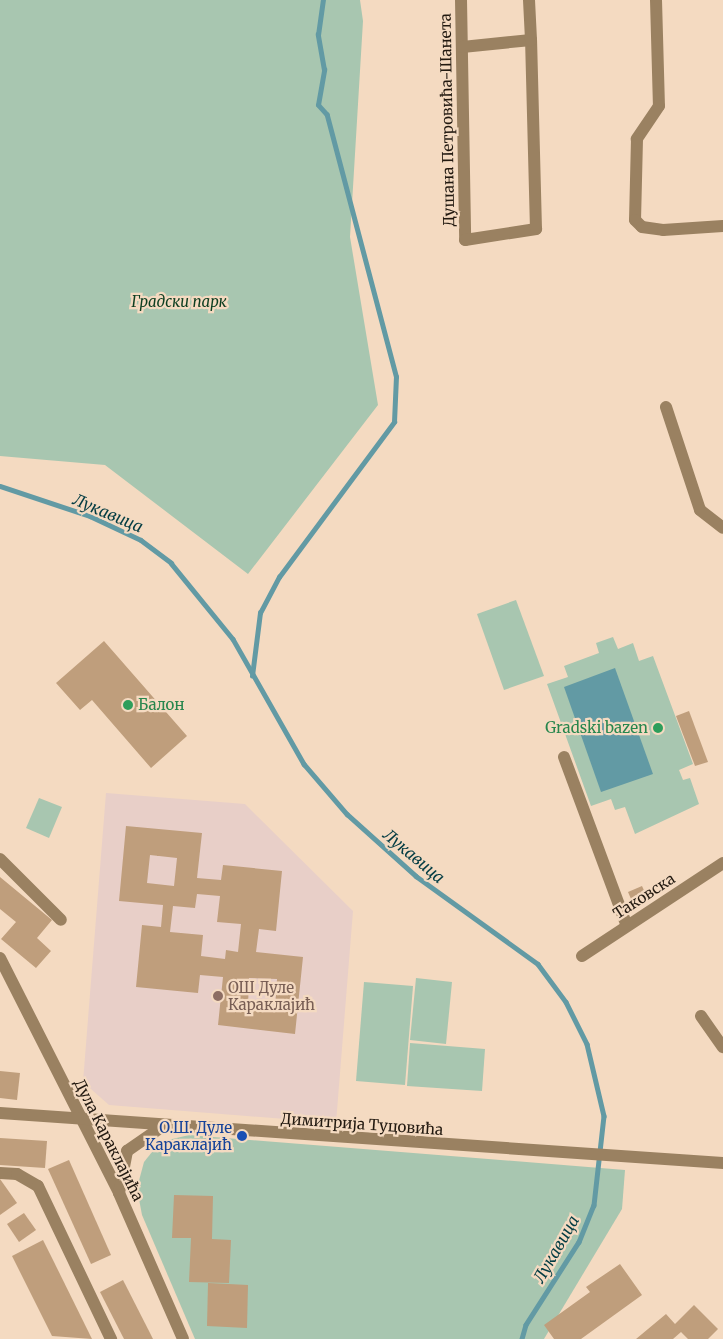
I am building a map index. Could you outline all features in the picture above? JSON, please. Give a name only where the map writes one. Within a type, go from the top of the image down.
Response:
[{"type":"street","name":"Душана Петровића-Шанета","points":[[461,0],[465,240],[536,229],[531,40]]},
{"type":"street","points":[[462,47],[531,40],[530,0]]},
{"type":"street","points":[[656,0],[659,106],[637,138],[635,220],[642,227],[663,230],[723,226]]},
{"type":"street","points":[[666,407],[700,510],[723,528]]},
{"type":"street","points":[[564,757],[627,926]]},
{"type":"street","points":[[0,859],[62,920]]},
{"type":"street","name":"Таковска","points":[[582,956],[723,863]]},
{"type":"street","name":"Дула Караклајића","points":[[0,958],[80,1121],[119,1193],[182,1339]]},
{"type":"street","points":[[701,1016],[723,1047]]},
{"type":"street","name":"Димитрија Туцовића","points":[[0,1113],[80,1121],[723,1162]]},
{"type":"street","points":[[119,1193],[127,1151],[144,1136],[165,1125]]},
{"type":"street","points":[[0,1173],[17,1174],[38,1186],[111,1339]]},
{"type":"shaded area","name":"ОШ Дуле Караклајић","points":[[106,793],[245,804],[353,911],[336,1123],[109,1105],[83,1082]]},
{"type":"green space","name":"Градски парк","points":[[0,0],[360,0],[363,21],[350,237],[378,405],[248,574],[105,465],[0,456]]},
{"type":"green space","name":"Gradski bazen","points":[[516,600],[544,676],[504,690],[477,614]]},
{"type":"green space","name":"Gradski bazen","points":[[613,637],[618,649],[633,643],[639,661],[653,656],[693,764],[679,770],[683,780],[690,778],[699,804],[635,834],[625,807],[615,810],[611,799],[591,806],[547,684],[568,677],[564,666],[599,653],[596,643]]},
{"type":"green space","points":[[39,798],[62,807],[49,838],[26,828]]},
{"type":"green space","points":[[416,978],[452,982],[446,1044],[410,1040]]},
{"type":"green space","points":[[364,982],[413,986],[405,1085],[356,1081]]},
{"type":"green space","points":[[410,1043],[485,1049],[482,1091],[407,1086]]},
{"type":"green space","points":[[189,1135],[625,1170],[622,1209],[544,1339],[195,1339],[142,1215],[137,1188],[144,1162],[160,1142]]},
{"type":"water","points":[[615,668],[653,774],[601,792],[564,687]]},
{"type":"building","name":"Балон","points":[[104,641],[187,736],[151,768],[92,700],[80,710],[56,683]]},
{"type":"building","name":"Gradski bazen","points":[[689,711],[708,762],[695,766],[676,716]]},
{"type":"building","points":[[126,826],[202,833],[197,878],[221,880],[223,865],[282,871],[276,931],[259,929],[256,952],[303,957],[295,1034],[218,1025],[223,977],[200,975],[198,993],[136,987],[142,925],[161,927],[163,905],[119,901]],"holes":[[[150,855],[177,858],[174,886],[147,883]],[[197,894],[220,896],[217,922],[241,924],[238,952],[226,950],[225,959],[201,956],[203,935],[170,932],[173,906],[195,908]],[[249,978],[277,979],[275,1008],[248,1007]]]},
{"type":"building","points":[[0,877],[52,920],[37,938],[51,951],[36,968],[1,939],[16,922],[0,909]]},
{"type":"building","points":[[642,886],[649,901],[635,908],[628,892]]},
{"type":"building","points":[[0,1071],[20,1073],[17,1100],[0,1098]]},
{"type":"building","points":[[0,1138],[47,1141],[45,1168],[0,1165]]},
{"type":"building","points":[[69,1160],[111,1255],[91,1264],[48,1169]]},
{"type":"building","points":[[0,1179],[17,1203],[0,1215]]},
{"type":"building","points":[[174,1195],[213,1196],[212,1239],[231,1240],[229,1283],[189,1282],[191,1238],[172,1238]]},
{"type":"building","points":[[24,1213],[36,1230],[19,1242],[7,1224]]},
{"type":"building","points":[[43,1240],[92,1339],[52,1336],[12,1256]]},
{"type":"building","points":[[620,1264],[642,1295],[581,1339],[554,1339],[544,1325],[590,1292],[586,1287]]},
{"type":"building","points":[[123,1280],[153,1339],[124,1339],[100,1292]]},
{"type":"building","points":[[208,1283],[248,1285],[247,1328],[207,1326]]},
{"type":"building","points":[[694,1305],[718,1329],[708,1339],[688,1339],[681,1332],[673,1339],[636,1339],[666,1314],[675,1324]]},
{"type":"waterway","points":[[252,676],[260,613],[279,577],[394,422],[396,377],[327,115],[318,105],[324,70],[318,35],[323,0]]},
{"type":"waterway","name":"Лукавица","points":[[0,486],[90,516],[141,540],[171,563],[233,639],[304,764],[347,814],[416,876],[538,964],[566,1002],[587,1044],[604,1116],[594,1205],[579,1242],[526,1325],[522,1339]]},
{"type":"place","name":"Балон","points":[[128,705]]},
{"type":"place","name":"Gradski bazen","points":[[658,728]]},
{"type":"place","name":"ОШ Дуле Караклајић","points":[[218,996]]},
{"type":"place","name":"О.Ш. Дуле Караклајић","points":[[242,1136]]}]
